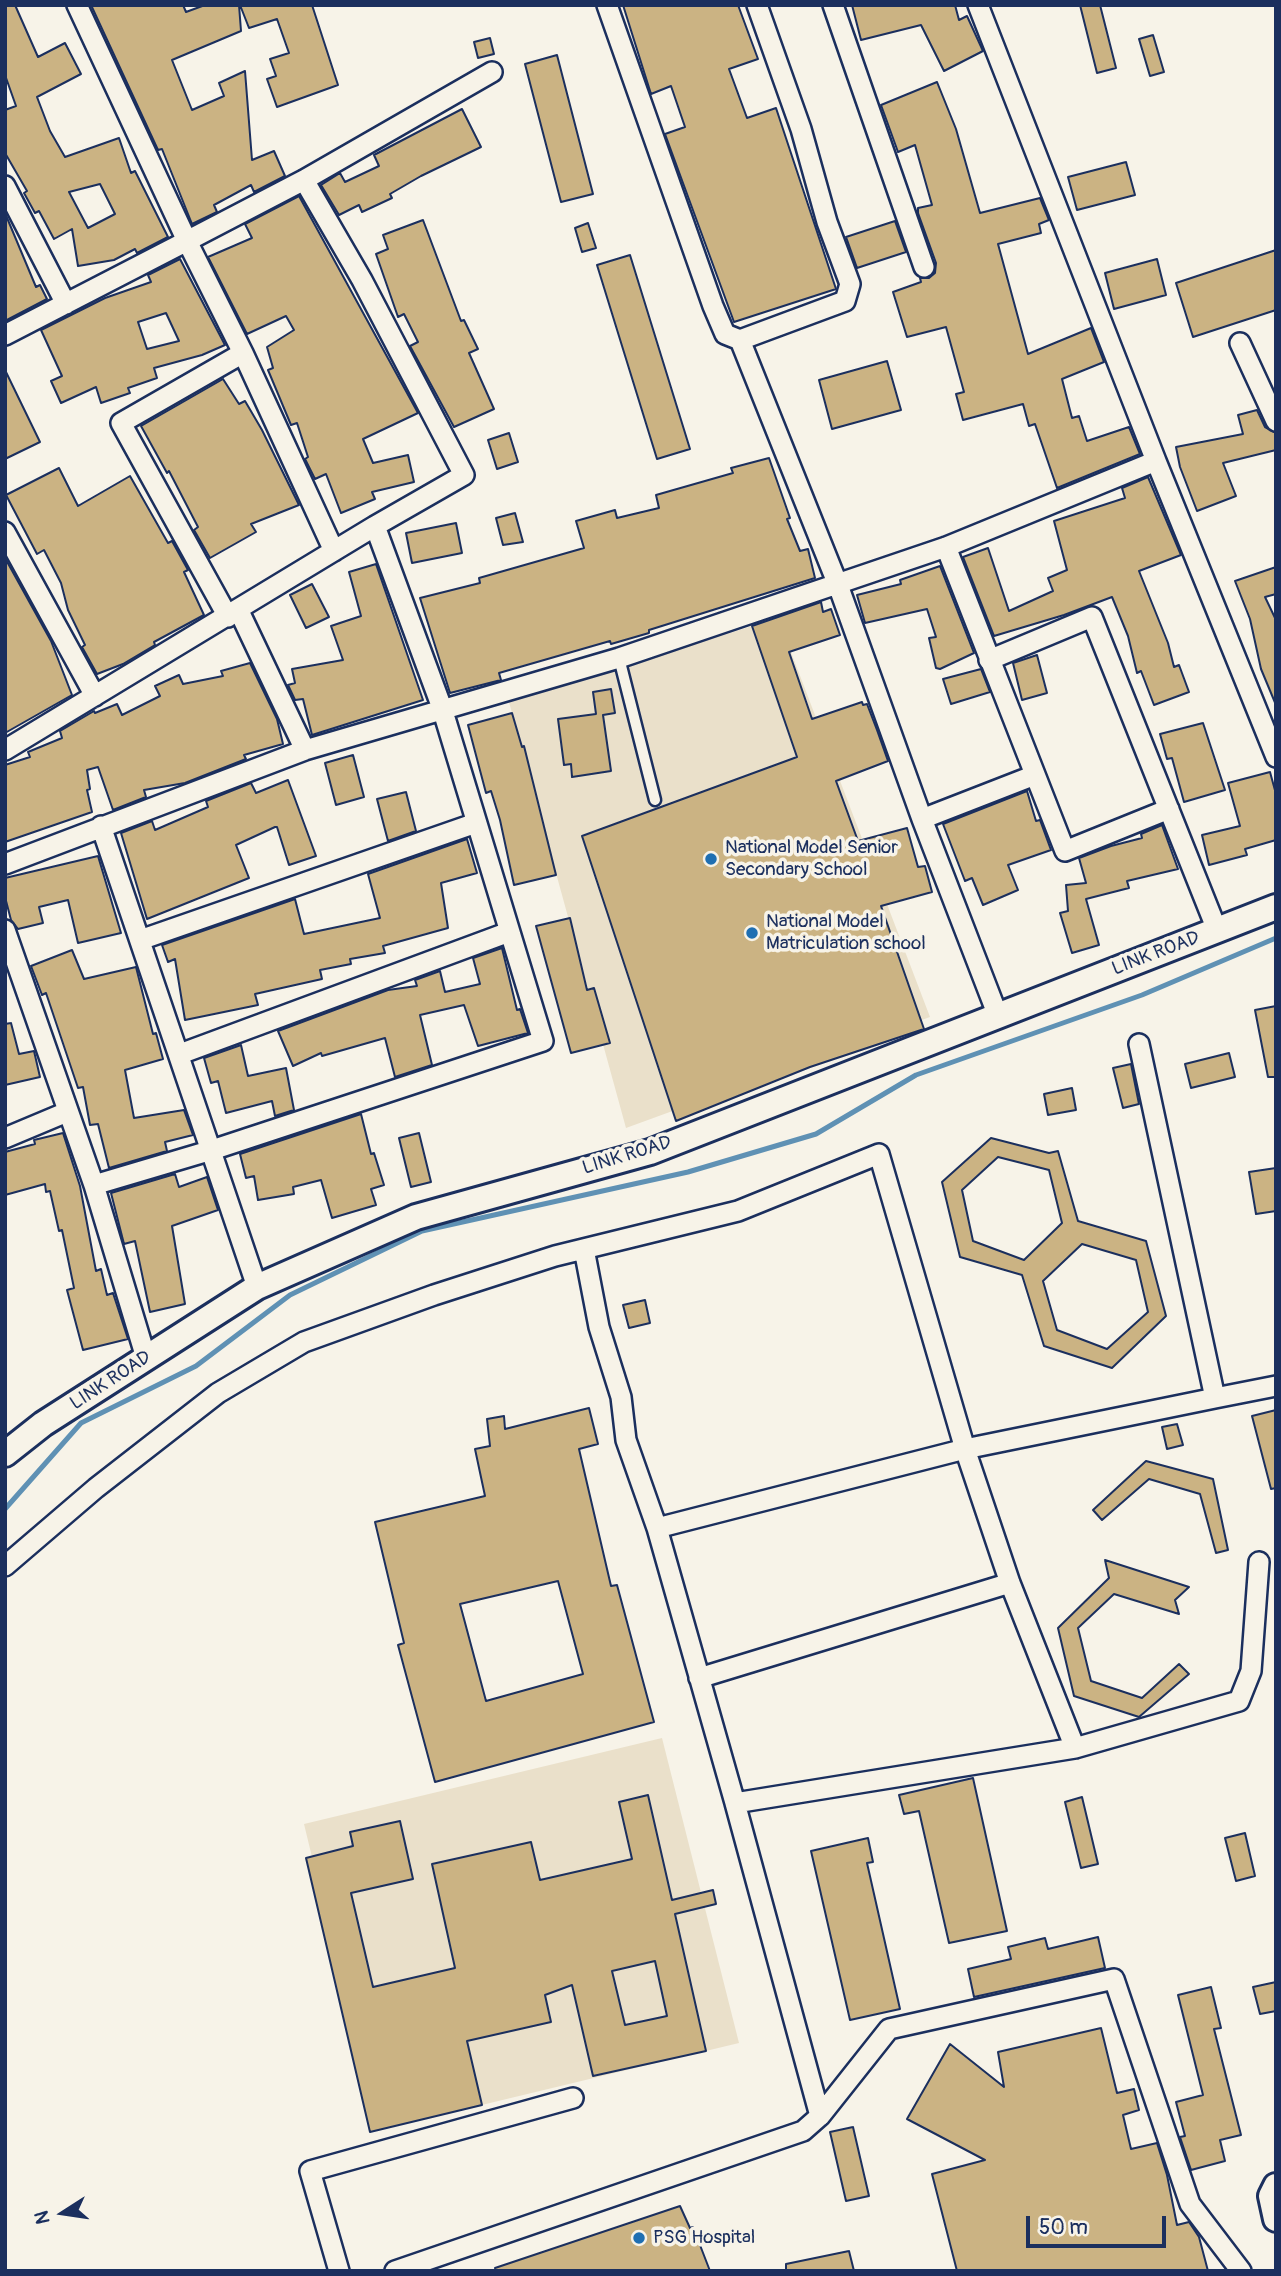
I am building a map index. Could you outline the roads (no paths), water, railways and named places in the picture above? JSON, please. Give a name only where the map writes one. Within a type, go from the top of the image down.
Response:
[{"type":"street","points":[[77,5],[334,551]]},
{"type":"street","points":[[607,5],[713,306],[725,334],[740,340],[845,301],[850,284],[827,222],[801,128],[757,5]]},
{"type":"street","points":[[833,5],[924,267]]},
{"type":"street","points":[[978,5],[1156,461],[1276,757]]},
{"type":"street","points":[[5,335],[304,180],[492,72]]},
{"type":"street","points":[[5,750],[464,475],[362,280],[304,180]]},
{"type":"street","points":[[5,186],[66,304]]},
{"type":"street","points":[[740,340],[838,585],[922,819],[998,1016]]},
{"type":"street","points":[[1240,343],[1276,421]]},
{"type":"street","points":[[243,353],[121,423],[233,613],[305,750]]},
{"type":"street","points":[[5,864],[305,750],[619,658],[838,585],[946,547],[1156,461]]},
{"type":"street","points":[[94,1185],[212,1150],[543,1041],[442,708],[375,526]]},
{"type":"street","points":[[5,532],[95,696]]},
{"type":"street","points":[[946,547],[1065,851],[1169,809]]},
{"type":"street","points":[[989,660],[1092,617],[1217,930]]},
{"type":"street","points":[[922,819],[1035,775]]},
{"type":"street","points":[[140,940],[476,823]]},
{"type":"street","points":[[101,826],[257,1287]]},
{"type":"street","name":"LINK ROAD","points":[[5,1454],[43,1424],[257,1287],[416,1217],[650,1152],[1276,906]]},
{"type":"street","points":[[5,930],[94,1185],[146,1358]]},
{"type":"street","points":[[180,1054],[509,932]]},
{"type":"street","points":[[1139,1044],[1215,1398]]},
{"type":"street","points":[[5,1138],[67,1112]]},
{"type":"street","points":[[5,1566],[96,1488],[218,1393],[304,1342],[434,1295],[584,1249],[738,1211],[879,1154],[965,1448],[1010,1583],[1074,1748]]},
{"type":"street","points":[[584,1249],[599,1327],[621,1397],[626,1440],[657,1528],[820,2116]]},
{"type":"street","points":[[657,1528],[965,1448],[1276,1386]]},
{"type":"street","points":[[735,1803],[1074,1748],[1239,1701],[1251,1671],[1259,1562]]},
{"type":"street","points":[[699,1678],[1010,1583]]},
{"type":"street","points":[[395,2271],[803,2131],[820,2116],[889,2029],[1115,1979],[1190,2204],[1241,2271]]},
{"type":"street","points":[[339,2271],[310,2171],[573,2098]]},
{"type":"street","points":[[1276,2186],[1271,2196],[1276,2219]]},
{"type":"lane","points":[[619,658],[654,800]]},
{"type":"waterway","points":[[5,1509],[81,1423],[196,1366],[290,1295],[422,1231],[688,1172],[816,1134],[916,1075],[1142,995],[1276,938]]},
{"type":"place","name":"National Model Senior Secondary School","points":[[711,859]]},
{"type":"place","name":"National Model Matriculation school","points":[[752,933]]},
{"type":"place","name":"PSG Hospital","points":[[639,2238]]}]
